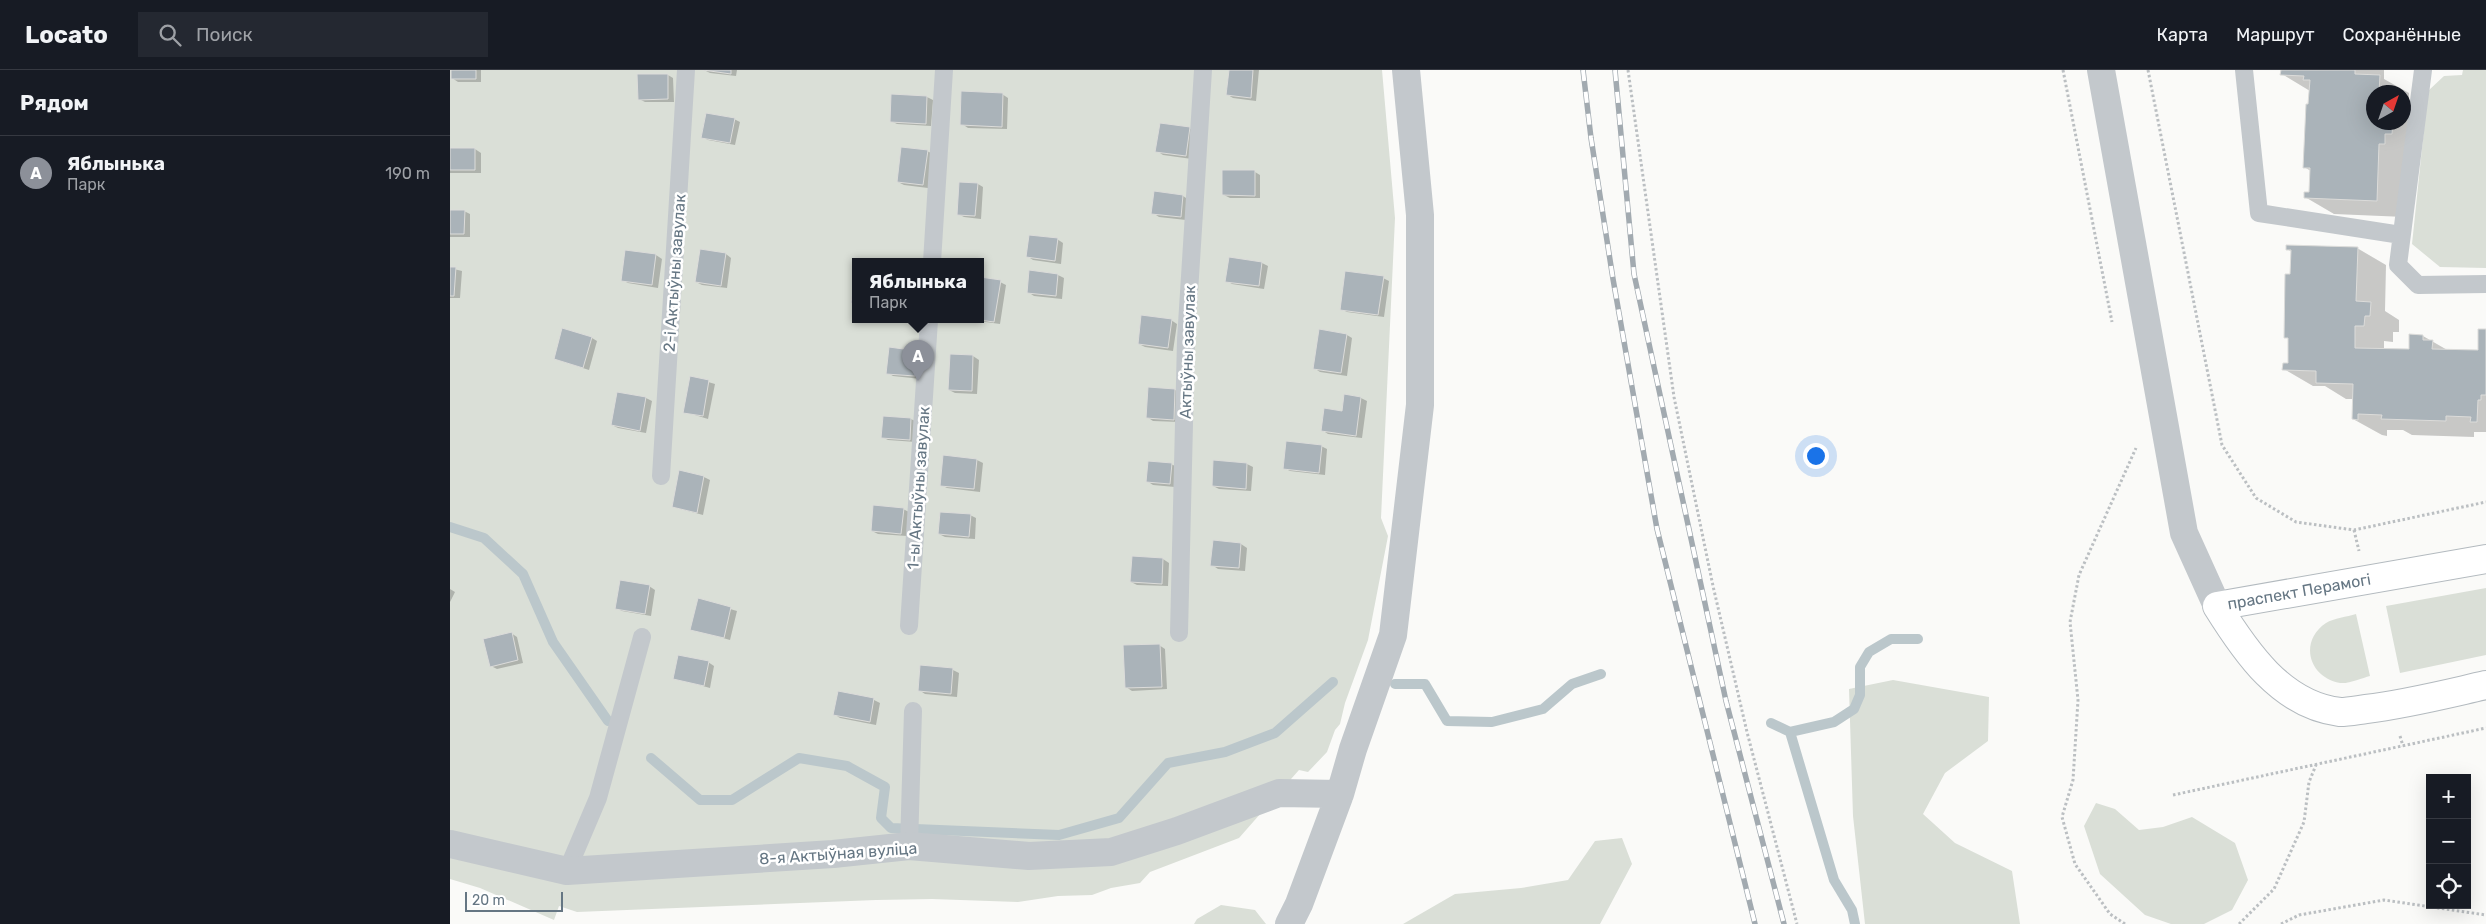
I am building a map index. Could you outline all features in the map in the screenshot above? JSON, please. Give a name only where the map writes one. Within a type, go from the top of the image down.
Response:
[{"type":"street","points":[[1289,924],[1299,904],[1340,794],[1353,750],[1394,635],[1420,405],[1420,215],[1406,70]]},
{"type":"street","points":[[2101,70],[2184,534],[2217,606]]},
{"type":"street","name":"праспект Перамогі","points":[[2486,559],[2217,606],[2244,649],[2276,683],[2308,703],[2340,712],[2393,705],[2486,685]]},
{"type":"street","name":"8-я Актыўная вуліца","points":[[450,844],[567,871],[833,854],[909,842],[1028,856],[1111,852],[1177,831],[1279,793],[1340,794]]},
{"type":"lane","name":"2-і Актыўны завулак","points":[[661,476],[686,70]]},
{"type":"lane","points":[[932,258],[944,70]]},
{"type":"lane","name":"Актыўны завулак","points":[[1179,634],[1186,340],[1203,70]]},
{"type":"lane","points":[[2244,70],[2259,213],[2401,235]]},
{"type":"lane","points":[[2423,70],[2398,265],[2418,285],[2486,284]]},
{"type":"lane","name":"1-ы Актыўны завулак","points":[[909,626],[928,323]]},
{"type":"lane","points":[[567,871],[598,798],[642,637]]},
{"type":"lane","points":[[909,842],[913,711]]},
{"type":"path","points":[[1628,70],[1674,397],[1713,586],[1747,732],[1797,924]]},
{"type":"path","points":[[2063,70],[2114,331]]},
{"type":"path","points":[[2148,70],[2222,446],[2256,498],[2296,522],[2354,530],[2486,502]]},
{"type":"path","points":[[2125,924],[2110,914],[2075,864],[2062,817],[2073,780],[2078,700],[2070,622],[2079,575],[2137,446]]},
{"type":"path","points":[[2354,530],[2359,552]]},
{"type":"path","points":[[2173,795],[2486,728]]},
{"type":"path","points":[[2400,736],[2403,746]]},
{"type":"path","points":[[2238,924],[2274,890],[2304,822],[2309,782],[2316,765]]},
{"type":"path","points":[[2281,924],[2299,915],[2384,900],[2486,915]]},
{"type":"shaded area","points":[[450,70],[1382,70],[1395,218],[1381,518],[1388,536],[1368,640],[1345,703],[1340,724],[1335,730],[1327,752],[1308,772],[1299,770],[1239,838],[1150,872],[1140,883],[1111,888],[1092,895],[1058,896],[1018,902],[932,899],[876,900],[577,912],[559,906],[554,920],[480,888],[450,879]]},
{"type":"shaded area","points":[[2463,70],[2486,70],[2486,268],[2440,267],[2412,244],[2428,91],[2444,76],[2462,75]]},
{"type":"shaded area","points":[[2486,588],[2486,655],[2400,673],[2386,606]]},
{"type":"shaded area","points":[[2356,614],[2370,676],[2351,682],[2340,683],[2321,674],[2314,666],[2310,648],[2312,639],[2318,630],[2329,621]]},
{"type":"shaded area","points":[[1893,680],[1989,697],[1988,741],[1945,773],[1923,814],[1955,843],[2012,871],[2020,924],[1865,924],[1853,816],[1849,689]]},
{"type":"shaded area","points":[[2096,803],[2115,809],[2139,830],[2163,827],[2192,817],[2235,843],[2248,880],[2232,910],[2204,924],[2171,924],[2145,915],[2100,874],[2084,826]]},
{"type":"shaded area","points":[[1622,838],[1632,864],[1600,924],[1403,924],[1455,894],[1521,888],[1568,880],[1595,841]]},
{"type":"shaded area","points":[[1221,905],[1255,910],[1266,924],[1194,924],[1197,919]]},
{"type":"building","points":[[451,70],[476,70],[476,79],[451,79]]},
{"type":"building","points":[[703,70],[731,70],[731,74]]},
{"type":"building","points":[[1229,70],[1253,70],[1251,98],[1226,95]]},
{"type":"building","points":[[2281,70],[2355,70],[2355,74],[2380,75],[2379,85],[2366,85],[2366,130],[2392,130],[2392,134],[2385,134],[2385,144],[2379,144],[2377,201],[2304,198],[2304,192],[2309,192],[2310,168],[2303,168],[2306,104],[2308,104],[2310,80],[2303,80],[2304,76],[2280,75]]},
{"type":"building","points":[[637,74],[668,74],[668,99],[638,100]]},
{"type":"building","points":[[961,91],[1003,93],[1002,127],[960,125]]},
{"type":"building","points":[[891,94],[927,96],[926,124],[890,122]]},
{"type":"building","points":[[706,113],[735,118],[730,143],[701,138]]},
{"type":"building","points":[[1160,123],[1190,127],[1186,156],[1155,152]]},
{"type":"building","points":[[901,147],[928,150],[923,185],[897,182]]},
{"type":"building","points":[[450,148],[475,148],[475,170],[450,170]]},
{"type":"building","points":[[1222,170],[1255,170],[1255,196],[1222,195]]},
{"type":"building","points":[[959,182],[978,183],[975,216],[957,215]]},
{"type":"building","points":[[1154,191],[1183,195],[1181,217],[1151,214]]},
{"type":"building","points":[[450,210],[465,210],[464,234],[450,234]]},
{"type":"building","points":[[1029,235],[1058,238],[1055,261],[1026,257]]},
{"type":"building","points":[[2286,245],[2358,247],[2356,301],[2371,302],[2370,316],[2365,316],[2364,326],[2355,326],[2355,348],[2409,349],[2409,334],[2423,335],[2423,340],[2433,340],[2432,349],[2478,350],[2478,329],[2486,329],[2486,395],[2481,395],[2481,400],[2478,400],[2477,422],[2470,422],[2471,417],[2446,416],[2446,421],[2381,419],[2382,415],[2358,414],[2358,420],[2352,419],[2353,384],[2316,383],[2316,371],[2282,370],[2283,363],[2288,363],[2288,338],[2284,338],[2285,274],[2290,274],[2291,250],[2286,250]]},
{"type":"building","points":[[700,249],[726,253],[721,286],[695,282]]},
{"type":"building","points":[[625,250],[656,254],[652,285],[621,281]]},
{"type":"building","points":[[1229,257],[1262,262],[1259,286],[1225,282]]},
{"type":"building","points":[[450,267],[456,267],[454,296],[450,296]]},
{"type":"building","points":[[1029,270],[1058,274],[1056,296],[1027,293]]},
{"type":"building","points":[[1345,271],[1384,276],[1378,315],[1340,310]]},
{"type":"building","points":[[984,278],[1001,280],[994,322],[984,321]]},
{"type":"building","points":[[1141,315],[1172,319],[1168,348],[1138,344]]},
{"type":"building","points":[[562,328],[592,337],[583,368],[554,359]]},
{"type":"building","points":[[1319,329],[1347,334],[1341,373],[1313,369]]},
{"type":"building","points":[[889,347],[918,351],[915,376],[886,374]]},
{"type":"building","points":[[950,354],[973,355],[972,391],[948,390]]},
{"type":"building","points":[[690,376],[709,380],[703,416],[683,413]]},
{"type":"building","points":[[1148,387],[1175,389],[1174,420],[1146,418]]},
{"type":"building","points":[[617,392],[646,397],[640,431],[611,425]]},
{"type":"building","points":[[1344,394],[1361,397],[1356,436],[1321,431],[1324,408],[1342,411]]},
{"type":"building","points":[[883,416],[911,418],[910,440],[881,438]]},
{"type":"building","points":[[1286,441],[1322,445],[1319,473],[1283,469]]},
{"type":"building","points":[[943,455],[977,459],[974,489],[940,486]]},
{"type":"building","points":[[1213,460],[1247,463],[1246,489],[1212,486]]},
{"type":"building","points":[[1148,461],[1172,463],[1170,484],[1146,482]]},
{"type":"building","points":[[679,470],[704,476],[697,513],[672,507]]},
{"type":"building","points":[[873,505],[904,508],[901,534],[871,531]]},
{"type":"building","points":[[940,512],[971,514],[969,537],[938,534]]},
{"type":"building","points":[[1213,540],[1241,543],[1239,568],[1210,566]]},
{"type":"building","points":[[1132,556],[1163,558],[1162,584],[1130,582]]},
{"type":"building","points":[[620,580],[650,585],[645,614],[615,609]]},
{"type":"building","points":[[698,598],[731,607],[724,638],[690,630]]},
{"type":"building","points":[[512,632],[518,660],[490,667],[483,639]]},
{"type":"building","points":[[1160,644],[1162,687],[1125,688],[1123,645]]},
{"type":"building","points":[[678,655],[709,661],[704,686],[673,679]]},
{"type":"building","points":[[920,665],[953,668],[951,694],[918,691]]},
{"type":"building","points":[[838,691],[874,698],[870,722],[833,715]]},
{"type":"waterway","points":[[450,527],[484,538],[523,574],[553,642],[608,721]]},
{"type":"waterway","points":[[1771,723],[1790,732],[1834,722],[1854,709],[1860,695],[1860,667],[1869,652],[1891,639],[1918,639]]},
{"type":"waterway","points":[[1395,684],[1425,684],[1447,721],[1492,722],[1543,709],[1572,684],[1601,674]]},
{"type":"waterway","points":[[651,758],[700,800],[732,800],[799,758],[847,766],[885,787],[881,818],[891,828],[1059,835],[1119,818],[1168,763],[1225,752],[1275,733],[1333,682]]},
{"type":"waterway","points":[[1790,732],[1834,880],[1852,910],[1855,924]]},
{"type":"railway","points":[[1583,70],[1591,138],[1613,279],[1657,529],[1755,924]]},
{"type":"railway","points":[[1615,70],[1634,274],[1726,701],[1784,924]]},
{"type":"place","name":"Яблынька","points":[[918,381]]}]
